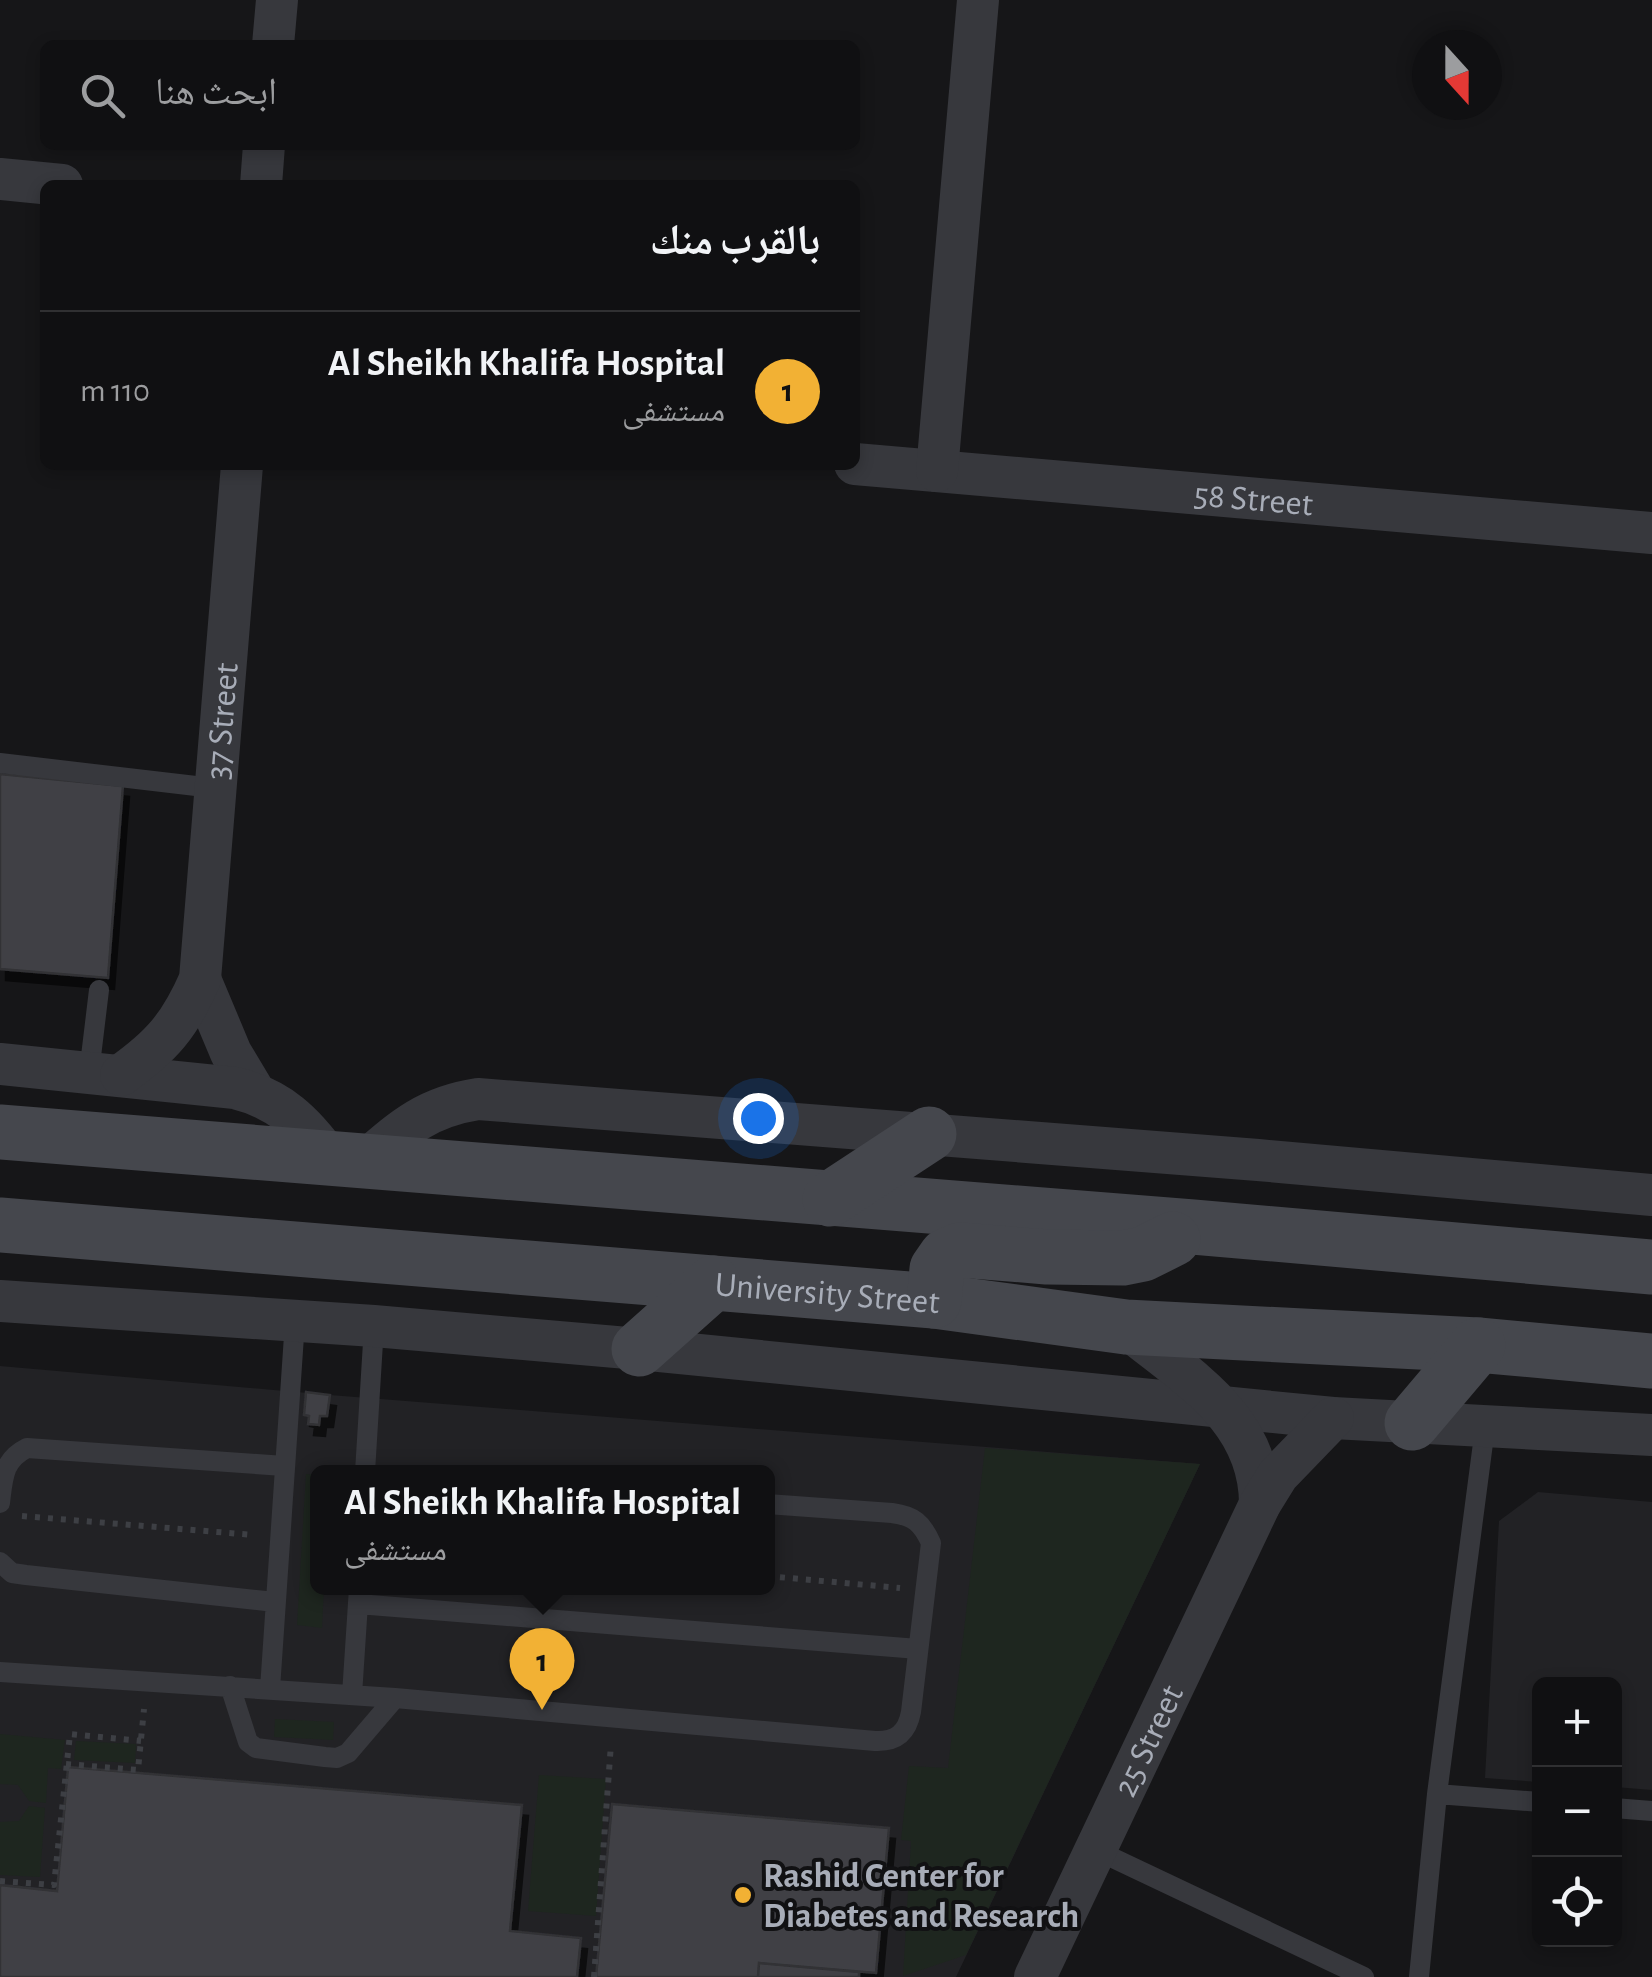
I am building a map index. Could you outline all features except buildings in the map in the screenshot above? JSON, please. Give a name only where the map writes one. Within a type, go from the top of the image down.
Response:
[{"type":"main road","points":[[0,1132],[1652,1267]]},
{"type":"main road","points":[[830,1199],[929,1134]]},
{"type":"main road","name":"University Street","points":[[0,1225],[934,1301],[1126,1327],[1478,1345],[1652,1361]]},
{"type":"main road","points":[[934,1301],[937,1268],[946,1256],[960,1250],[1123,1258],[1143,1254],[1193,1227]]},
{"type":"main road","points":[[640,1349],[713,1283]]},
{"type":"main road","points":[[1412,1423],[1478,1345]]},
{"type":"street","points":[[273,40],[276,0]]},
{"type":"street","points":[[937,471],[978,0]]},
{"type":"street","points":[[261,180],[264,150]]},
{"type":"street","points":[[0,179],[40,183]]},
{"type":"street","name":"58 Street","points":[[860,464],[1652,533]]},
{"type":"street","name":"37 Street","points":[[105,1074],[153,1052],[173,1031],[200,979],[242,470]]},
{"type":"street","name":"37 Street","points":[[200,979],[230,1053],[255,1093]]},
{"type":"street","points":[[0,1064],[255,1093],[297,1118],[347,1160],[425,1113],[450,1103],[478,1099],[1652,1195]]},
{"type":"street","points":[[0,1301],[374,1326],[640,1349],[1333,1418],[1652,1435]]},
{"type":"street","points":[[1126,1327],[1221,1405],[1256,1461],[1260,1504]]},
{"type":"street","name":"25 Street","points":[[1035,1977],[1260,1504],[1278,1475],[1333,1418]]},
{"type":"lane","points":[[0,763],[214,788]]},
{"type":"lane","points":[[99,990],[105,1074]]},
{"type":"lane","points":[[270,1689],[295,1321]]},
{"type":"lane","points":[[366,1465],[374,1326]]},
{"type":"lane","points":[[1419,1977],[1436,1794],[1486,1428]]},
{"type":"lane","points":[[0,1503],[4,1467],[14,1454],[27,1448],[284,1466]]},
{"type":"lane","points":[[0,1672],[395,1698],[888,1742],[900,1736],[908,1726],[932,1543],[924,1526],[910,1516],[775,1505]]},
{"type":"lane","points":[[0,1562],[12,1573],[26,1576],[275,1602]]},
{"type":"lane","points":[[352,1695],[358,1596],[918,1648]]},
{"type":"lane","points":[[230,1686],[248,1742],[256,1748],[337,1758],[348,1753],[395,1698]]},
{"type":"lane","points":[[1436,1794],[1532,1801]]},
{"type":"lane","points":[[1622,1809],[1652,1811]]},
{"type":"lane","points":[[1096,1850],[1364,1977]]},
{"type":"path","points":[[19,1516],[280,1538]]},
{"type":"path","points":[[775,1577],[926,1590]]},
{"type":"path","points":[[66,1764],[138,1770],[146,1681]]},
{"type":"path","points":[[594,1977],[614,1717]]},
{"type":"path","points":[[0,1881],[54,1885],[70,1734],[141,1741]]},
{"type":"shaded area","points":[[0,1366],[1200,1464],[956,1977],[0,1977]]},
{"type":"shaded area","points":[[985,1448],[1200,1464],[966,1955],[903,1976],[911,1841],[901,1840],[909,1766],[948,1768]]},
{"type":"shaded area","points":[[306,1474],[310,1474],[310,1595],[324,1595],[322,1628],[297,1625]]},
{"type":"shaded area","points":[[1538,1492],[1652,1502],[1652,1790],[1622,1788],[1622,1677],[1532,1677],[1532,1781],[1485,1778],[1499,1521]]},
{"type":"shaded area","points":[[275,1719],[334,1722],[333,1740],[274,1737]]},
{"type":"shaded area","points":[[0,1734],[65,1740],[61,1769],[48,1768],[46,1803],[29,1801],[18,1785],[0,1784]]},
{"type":"shaded area","points":[[76,1741],[136,1744],[135,1763],[74,1760]]},
{"type":"shaded area","points":[[539,1775],[606,1779],[596,1916],[528,1911]]},
{"type":"shaded area","points":[[29,1806],[45,1808],[40,1877],[0,1875],[0,1822],[19,1821]]},
{"type":"place","name":"Al Sheikh Khalifa Hospital","points":[[542,1710]]},
{"type":"place","name":"Rashid Center for Diabetes and Research","points":[[743,1895]]}]
